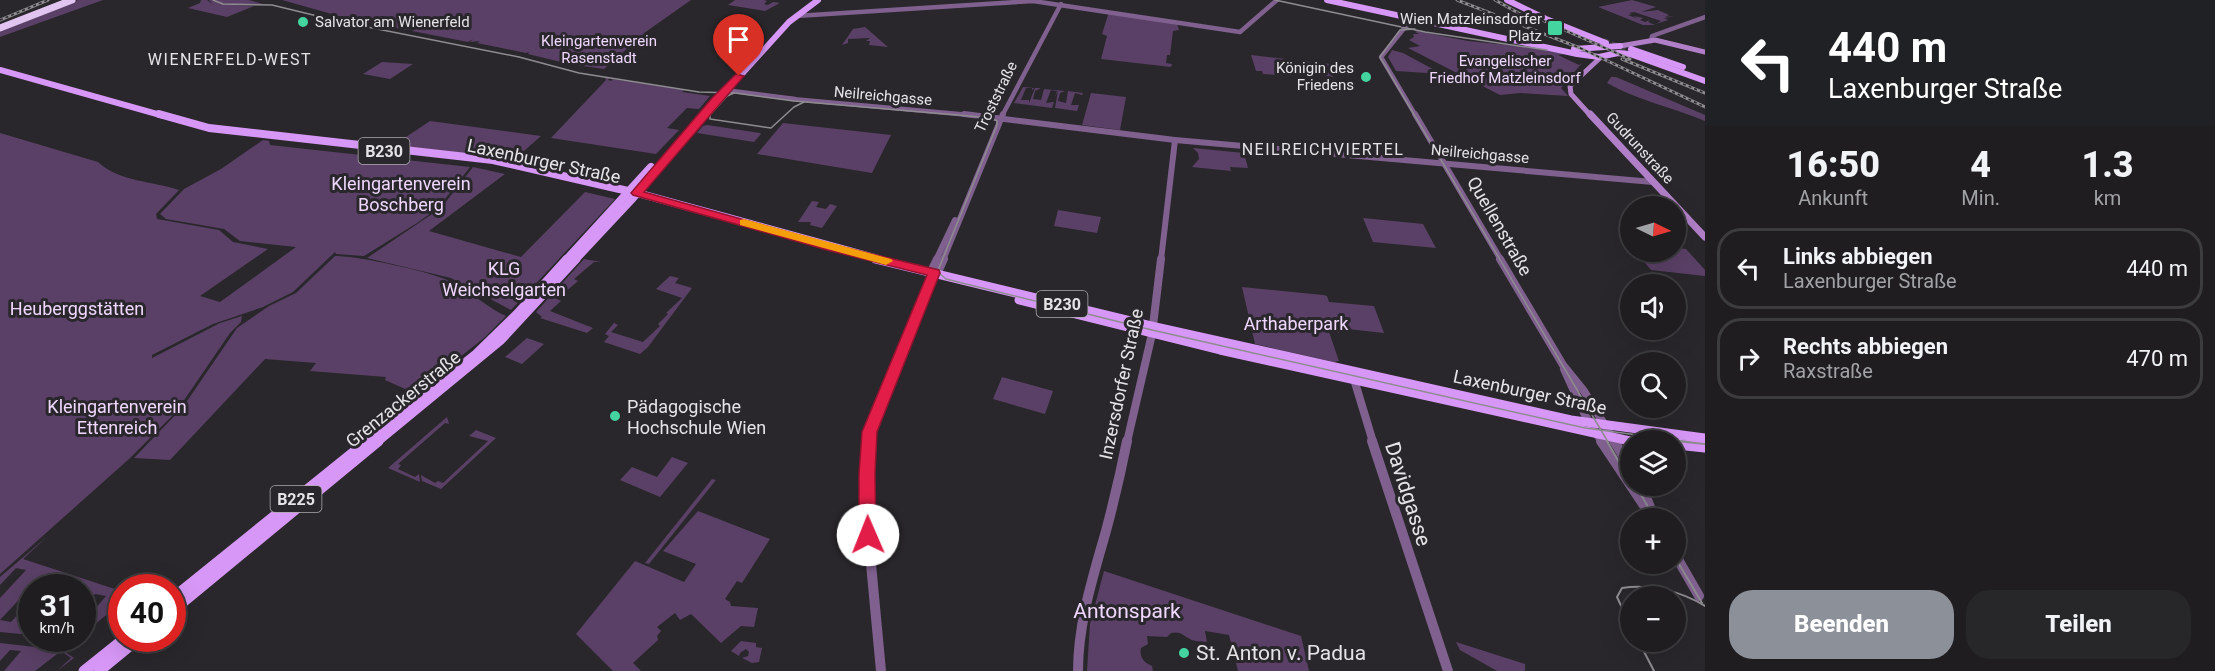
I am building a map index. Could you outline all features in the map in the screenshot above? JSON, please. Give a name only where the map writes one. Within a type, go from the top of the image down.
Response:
[{"type":"highway","points":[[0,27],[65,0]]},
{"type":"highway","points":[[0,27],[72,0]]},
{"type":"main road","name":"B225","points":[[631,194],[796,16],[818,0]]},
{"type":"main road","points":[[1327,0],[1597,56],[1651,40],[1705,52]]},
{"type":"main road","points":[[1338,0],[1542,47],[1582,52],[1605,42]]},
{"type":"main road","points":[[1509,0],[1619,50],[1705,78]]},
{"type":"main road","points":[[1509,0],[1605,42]]},
{"type":"main road","points":[[1516,0],[1619,50]]},
{"type":"main road","points":[[1516,0],[1619,50],[1660,42]]},
{"type":"main road","points":[[1594,40],[1605,42]]},
{"type":"main road","points":[[1632,48],[1705,78]]},
{"type":"main road","name":"Gudrunstraße","points":[[1582,52],[1587,63],[1570,86],[1571,94],[1705,237]]},
{"type":"main road","points":[[1640,54],[1705,78]]},
{"type":"main road","points":[[1580,75],[1594,64],[1597,56]]},
{"type":"main road","name":"Laxenburger Straße","points":[[0,72],[200,132],[476,161],[631,194],[809,247],[1250,352]]},
{"type":"main road","name":"Grenzackerstraße","points":[[186,588],[476,354],[500,332],[631,194]]},
{"type":"main road","name":"Grenzackerstraße","points":[[186,599],[501,340],[631,194]]},
{"type":"main road","name":"B230","points":[[1250,352],[1350,369]]},
{"type":"main road","name":"B230","points":[[1250,352],[1355,380]]},
{"type":"main road","name":"Laxenburger Straße","points":[[1350,369],[1590,423],[1705,438]]},
{"type":"main road","name":"Laxenburger Straße","points":[[1355,380],[1620,439]]},
{"type":"main road","points":[[1686,445],[1705,447]]},
{"type":"main road","points":[[84,671],[108,652]]},
{"type":"main road","points":[[99,671],[122,652]]},
{"type":"street","points":[[796,16],[1006,2],[1061,4],[1240,32],[1277,0]]},
{"type":"street","name":"Troststraße","points":[[881,671],[868,532],[869,439],[874,420],[933,276],[933,267],[957,214],[965,207],[998,118],[1061,4]]},
{"type":"street","name":"Quellenstraße","points":[[1413,17],[1381,57],[1563,365],[1584,391],[1620,449]]},
{"type":"street","points":[[1651,40],[1705,17]]},
{"type":"street","name":"Neilreichgasse","points":[[725,90],[793,100],[998,118],[1175,140],[1653,182]]},
{"type":"street","name":"Inzersdorfer Straße","points":[[1078,671],[1078,640],[1110,517],[1152,330],[1175,140]]},
{"type":"street","name":"Quellenstraße","points":[[1563,365],[1566,378],[1590,423],[1645,508]]},
{"type":"street","name":"Davidgasse","points":[[1350,369],[1380,469],[1448,671]]},
{"type":"street","points":[[1686,573],[1699,596]]},
{"type":"green space","points":[[78,0],[103,0],[0,37],[0,31]]},
{"type":"green space","points":[[201,0],[207,0],[213,4],[209,0],[249,0],[263,4],[233,5],[254,6],[227,17],[188,8],[200,3]]},
{"type":"green space","name":"Kleingartenverein Rasenstadt","points":[[282,0],[691,0],[647,31],[604,69],[569,64],[528,54],[529,52],[477,43],[480,41],[470,42],[473,39],[468,42],[412,31],[415,29],[407,30],[353,20]]},
{"type":"green space","points":[[735,0],[764,0],[767,1],[764,4],[768,5],[773,2],[780,3],[765,11],[728,5]]},
{"type":"green space","points":[[1632,0],[1663,9],[1656,7],[1641,12],[1658,10],[1669,15],[1665,17],[1675,16],[1664,18],[1668,20],[1656,24],[1661,21],[1634,12],[1629,13],[1632,14],[1628,15],[1638,19],[1633,16],[1643,18],[1640,20],[1645,22],[1650,20],[1648,22],[1655,25],[1643,25],[1598,7]]},
{"type":"green space","points":[[1109,12],[1177,24],[1179,30],[1173,31],[1170,55],[1167,55],[1166,63],[1172,64],[1171,67],[1101,59],[1107,36],[1102,34]]},
{"type":"green space","points":[[865,27],[888,47],[869,45],[870,41],[866,41],[870,38],[848,39],[848,43],[842,45],[853,29]]},
{"type":"green space","name":"Evangelischer Friedhof Matzleinsdorf","points":[[1415,32],[1468,41],[1547,49],[1565,54],[1558,55],[1579,65],[1582,63],[1561,88],[1568,96],[1520,93],[1500,95],[1408,48],[1420,46],[1409,40],[1414,37],[1413,34],[1419,34]]},
{"type":"green space","points":[[1392,50],[1403,53],[1442,74],[1396,71],[1388,57]]},
{"type":"green space","points":[[1251,55],[1286,59],[1288,70],[1293,76],[1263,74],[1262,71],[1256,71]]},
{"type":"green space","points":[[1305,61],[1317,63],[1319,68],[1325,68],[1323,63],[1336,65],[1340,73],[1331,72],[1333,77],[1303,74],[1308,73],[1305,67],[1300,66],[1307,66]]},
{"type":"green space","points":[[382,62],[413,64],[390,79],[363,74]]},
{"type":"green space","points":[[1611,77],[1616,77],[1705,115],[1705,121],[1618,89],[1607,83]]},
{"type":"green space","points":[[605,78],[710,96],[699,109],[687,108],[667,128],[679,130],[656,154],[551,138],[606,80]]},
{"type":"green space","points":[[1023,87],[1034,88],[1032,90],[1032,88],[1026,88],[1021,100],[1029,100],[1029,103],[1035,88],[1041,88],[1035,91],[1033,99],[1041,100],[1044,89],[1065,91],[1060,93],[1058,101],[1066,103],[1068,91],[1083,93],[1082,95],[1075,93],[1071,105],[1079,105],[1077,111],[1055,108],[1058,91],[1055,97],[1057,91],[1051,90],[1046,103],[1054,102],[1052,108],[1014,103]]},
{"type":"green space","points":[[1091,93],[1126,97],[1120,130],[1082,125]]},
{"type":"green space","points":[[430,121],[541,136],[516,158],[509,160],[394,145]]},
{"type":"green space","points":[[783,123],[891,135],[872,173],[757,154]]},
{"type":"green space","points":[[707,125],[761,134],[754,142],[697,133]]},
{"type":"green space","points":[[0,133],[98,162],[116,174],[179,190],[156,214],[157,219],[219,230],[233,242],[268,249],[200,296],[220,302],[296,247],[240,241],[224,229],[166,219],[160,214],[184,189],[221,169],[263,140],[269,141],[270,145],[470,167],[438,208],[364,256],[336,254],[335,252],[293,292],[263,307],[213,324],[152,355],[152,358],[220,323],[242,316],[241,322],[230,333],[176,412],[129,459],[0,574]]},
{"type":"green space","points":[[1193,148],[1244,153],[1248,168],[1230,167],[1231,171],[1192,167],[1199,159],[1198,153]]},
{"type":"green space","name":"KLG Weichselgarten","points":[[473,167],[505,174],[429,231],[521,257],[585,192],[615,199],[511,310],[451,278],[367,258],[441,208]]},
{"type":"green space","points":[[812,201],[819,202],[816,207],[826,209],[830,204],[837,206],[822,228],[810,225],[811,222],[798,222]]},
{"type":"green space","points":[[1058,210],[1101,217],[1097,233],[1054,226]]},
{"type":"green space","points":[[1363,218],[1423,224],[1436,248],[1373,242]]},
{"type":"green space","points":[[1686,249],[1705,270],[1705,276],[1651,270],[1644,262],[1686,262]]},
{"type":"green space","points":[[335,256],[396,265],[430,274],[454,283],[506,316],[484,338],[418,390],[412,392],[385,380],[386,377],[310,371],[316,363],[265,359],[170,460],[134,458],[183,407],[237,328],[269,306],[296,293]]},
{"type":"green space","points":[[584,259],[601,262],[594,262],[574,279],[578,281],[557,299],[561,301],[550,311],[593,328],[587,333],[540,318],[542,317],[536,312]]},
{"type":"green space","points":[[670,276],[679,278],[675,283],[692,288],[648,347],[640,354],[604,342],[609,336],[605,334],[614,323],[618,325],[611,332],[643,342],[660,326],[658,324],[668,314],[666,313],[682,298],[656,289]]},
{"type":"green space","name":"Arthaberpark","points":[[1242,287],[1323,295],[1327,296],[1329,302],[1374,306],[1384,333],[1339,328],[1340,333],[1329,332],[1339,361],[1334,362],[1255,344]]},
{"type":"green space","points":[[527,338],[544,344],[522,364],[505,357]]},
{"type":"green space","points":[[1002,377],[1053,391],[1045,414],[993,399]]},
{"type":"green space","points":[[447,417],[449,424],[445,423],[398,464],[401,465],[398,469],[415,477],[419,474],[420,482],[388,468]]},
{"type":"green space","points":[[476,430],[496,438],[441,489],[422,481],[421,475],[435,483],[438,481],[443,483],[488,441],[469,436]]},
{"type":"green space","points":[[672,457],[688,463],[660,497],[620,480],[632,467],[657,477]]},
{"type":"green space","points":[[712,479],[716,480],[649,564],[645,563]]},
{"type":"green space","points":[[698,511],[770,539],[742,583],[737,581],[725,599],[730,602],[731,606],[758,608],[754,627],[741,626],[721,643],[691,614],[680,620],[675,613],[657,627],[661,631],[657,636],[658,640],[633,663],[641,671],[613,671],[576,634],[635,561],[684,582],[696,564],[663,551]]},
{"type":"green space","points":[[49,535],[23,559],[69,574],[22,574],[26,570],[16,568],[0,585],[0,577]]},
{"type":"green space","name":"Antonspark","points":[[1104,571],[1301,636],[1309,671],[1238,671],[1229,635],[1205,631],[1207,642],[1194,641],[1177,633],[1171,633],[1167,637],[1147,636],[1148,644],[1141,648],[1141,657],[1152,666],[1153,671],[1087,671],[1090,624]]},
{"type":"green space","points":[[18,579],[18,601],[0,620],[0,598]]},
{"type":"green space","points":[[96,583],[108,587],[108,614],[96,623],[96,608],[106,596],[96,594]]},
{"type":"green space","points":[[18,614],[18,634],[0,632],[0,620],[11,622]]},
{"type":"green space","points":[[741,641],[756,643],[756,647],[762,648],[759,662],[752,663],[742,658],[748,656],[749,652],[746,649],[739,656],[731,651]]},
{"type":"green space","points":[[1456,642],[1525,664],[1525,671],[1497,671],[1460,650]]},
{"type":"green space","points":[[0,643],[18,645],[18,651],[10,650],[0,661]]},
{"type":"green space","points":[[20,652],[60,652],[35,671],[4,671]]},
{"type":"green space","points":[[62,652],[74,658],[57,671],[71,658]]},
{"type":"tunnel","points":[[1603,41],[1638,54]]},
{"type":"tram line","points":[[213,0],[223,4],[272,5],[342,22],[519,57],[579,73],[699,92],[735,93],[794,101],[992,118],[997,121],[997,125],[939,268],[940,274],[946,279],[1152,330],[1601,430]]},
{"type":"tram line","points":[[1275,0],[1412,29]]},
{"type":"tram line","points":[[1412,29],[1547,50]]},
{"type":"tram line","points":[[1412,29],[1400,30],[1380,57],[1601,430]]},
{"type":"tram line","points":[[734,93],[727,96],[710,115],[710,119],[771,128],[794,107],[804,102]]},
{"type":"tram line","points":[[1601,430],[1690,442]]},
{"type":"tram line","points":[[1601,430],[1608,442]]},
{"type":"tram line","points":[[1607,441],[1620,464]]},
{"type":"tram line","points":[[1686,442],[1705,444]]},
{"type":"tram line","points":[[1642,496],[1649,508]]},
{"type":"tram line","points":[[1685,574],[1702,603]]},
{"type":"tram line","points":[[1620,592],[1617,597],[1620,603]]},
{"type":"tram line","points":[[1686,596],[1705,606]]},
{"type":"tram line","points":[[1644,652],[1654,671]]},
{"type":"railway","points":[[0,20],[48,0]]},
{"type":"railway","points":[[1457,0],[1580,48],[1705,107]]},
{"type":"railway","points":[[1495,0],[1531,20]]},
{"type":"railway","points":[[1526,13],[1630,59]]},
{"type":"railway","points":[[1622,59],[1705,93]]},
{"type":"slow traffic","points":[[744,223],[886,261]]},
{"type":"place","name":"Salvator am Wienerfeld","points":[[303,22]]},
{"type":"place","name":"Wien Matzleinsdorfer Platz","points":[[1555,28]]},
{"type":"place","name":"Königin des Friedens","points":[[1366,77]]},
{"type":"place","name":"Pädagogische Hochschule Wien","points":[[615,416]]},
{"type":"place","name":"St. Anton v. Padua","points":[[1184,653]]},
{"type":"district","name":"WIENERFELD-WEST","points":[[230,59]]},
{"type":"district","name":"NEILREICHVIERTEL","points":[[1323,149]]},
{"type":"route","points":[[739,76],[715,100],[702,119],[637,193],[831,248],[934,273],[870,432],[867,474],[868,535]]},
{"type":"park label","name":"Kleingartenverein Boschberg","points":[[401,193]]},
{"type":"park label","name":"Heuberggstätten","points":[[77,308]]},
{"type":"park label","name":"Kleingartenverein Ettenreich","points":[[117,416]]}]
